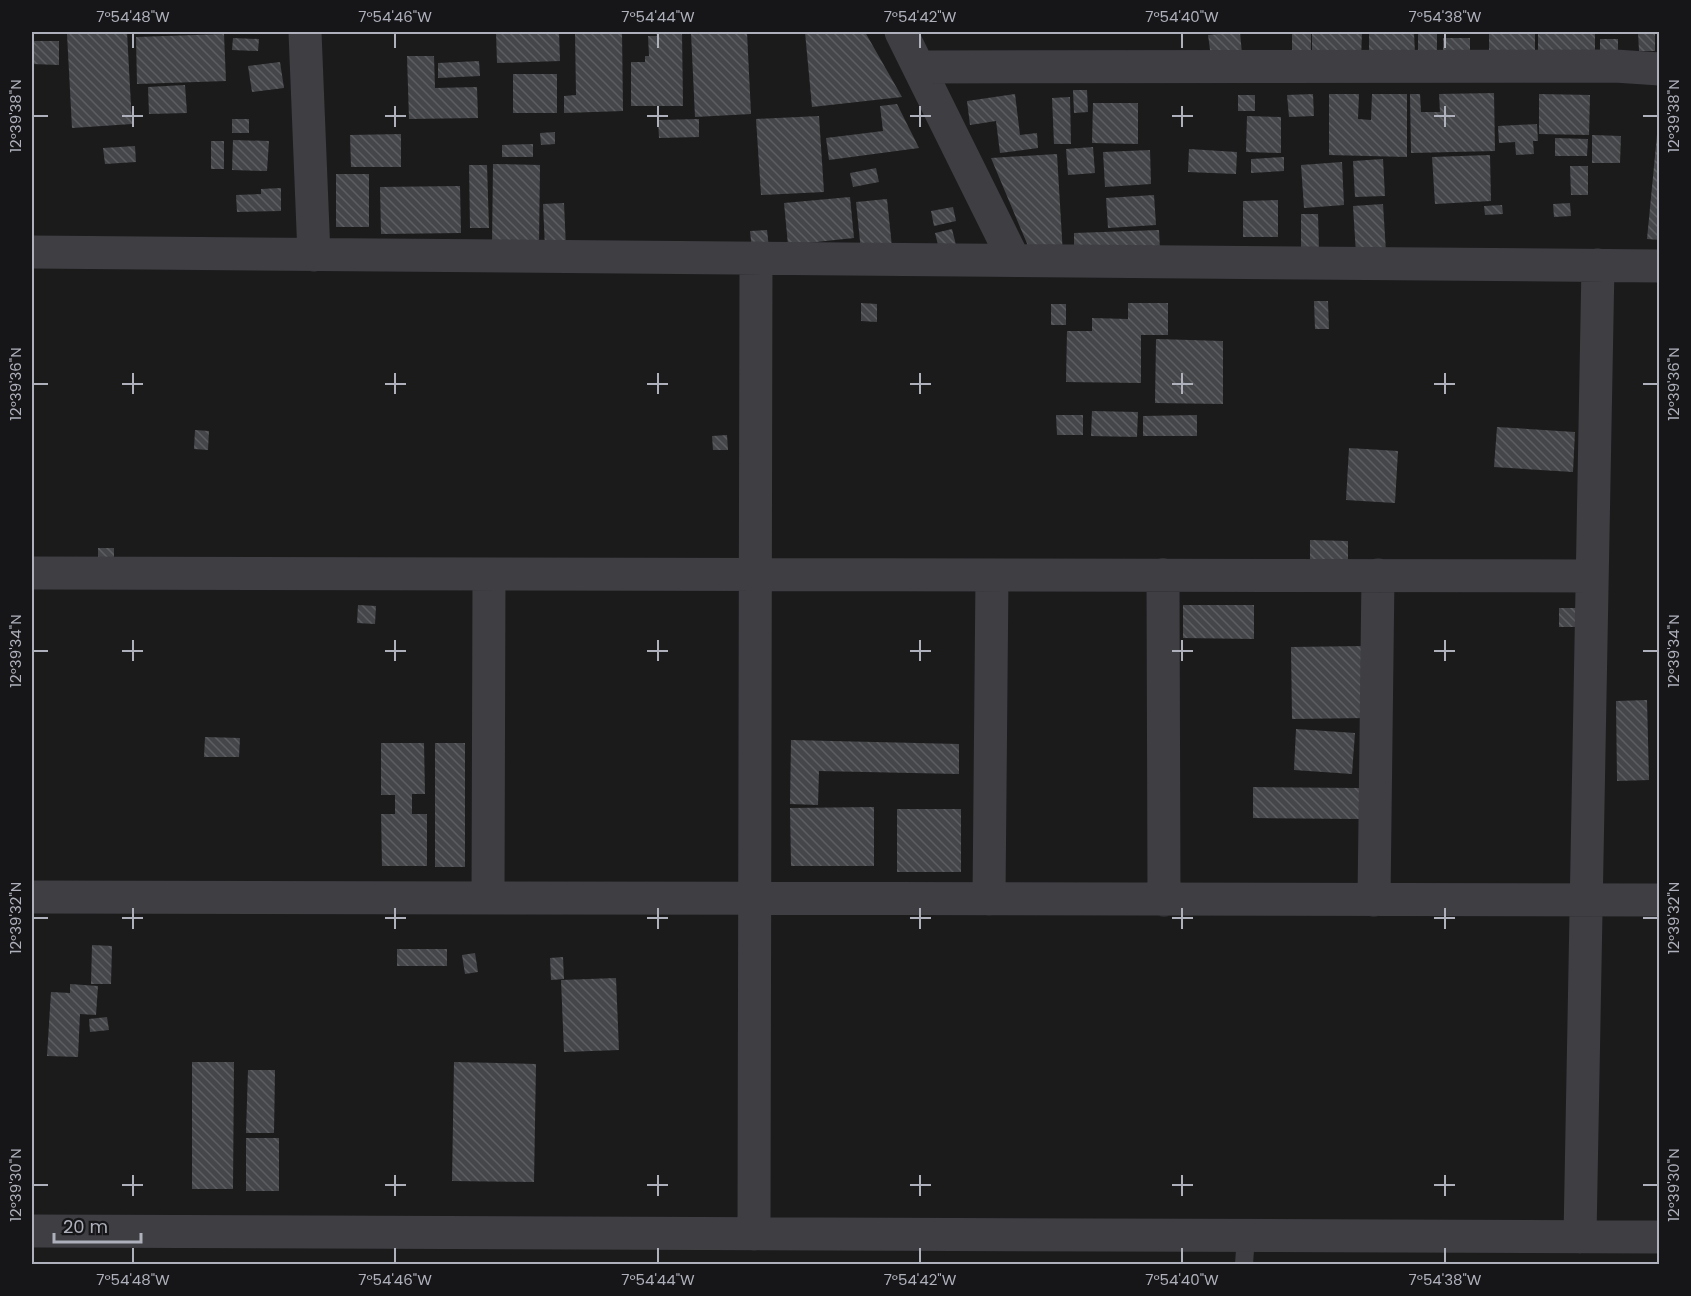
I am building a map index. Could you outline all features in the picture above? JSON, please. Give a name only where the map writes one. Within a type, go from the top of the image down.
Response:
[{"type":"street","points":[[305,32],[314,255]]},
{"type":"street","points":[[901,32],[1014,260]]},
{"type":"street","points":[[919,67],[1615,66],[1659,69]]},
{"type":"street","points":[[32,252],[1659,266]]},
{"type":"street","points":[[754,1234],[756,258]]},
{"type":"street","points":[[1580,1237],[1598,265]]},
{"type":"street","points":[[32,573],[1592,576]]},
{"type":"street","points":[[488,898],[489,574]]},
{"type":"street","points":[[989,899],[992,575]]},
{"type":"street","points":[[1163,575],[1164,900]]},
{"type":"street","points":[[1374,900],[1378,576]]},
{"type":"street","points":[[32,897],[1659,900]]},
{"type":"street","points":[[32,1231],[754,1234],[1245,1250],[1580,1237],[1659,1237]]},
{"type":"building","points":[[127,32],[132,124],[72,128],[67,34]]},
{"type":"building","points":[[496,32],[559,32],[560,61],[497,63]]},
{"type":"building","points":[[575,32],[622,32],[623,111],[564,113],[564,96],[576,95]]},
{"type":"building","points":[[656,32],[682,32],[683,106],[631,106],[631,62],[645,62],[645,56],[649,56],[648,36],[657,36]]},
{"type":"building","points":[[747,32],[751,114],[695,117],[691,33]]},
{"type":"building","points":[[805,32],[865,32],[902,97],[812,107]]},
{"type":"building","points":[[1240,32],[1242,54],[1211,57],[1208,35]]},
{"type":"building","points":[[1292,32],[1311,32],[1311,51],[1292,51]]},
{"type":"building","points":[[1312,32],[1362,32],[1361,60],[1312,59]]},
{"type":"building","points":[[1369,32],[1414,32],[1415,55],[1369,56]]},
{"type":"building","points":[[1418,32],[1437,32],[1437,55],[1418,55]]},
{"type":"building","points":[[1450,32],[1483,32],[1483,34],[1450,34]]},
{"type":"building","points":[[1489,32],[1535,32],[1535,52],[1489,51]]},
{"type":"building","points":[[1538,32],[1595,32],[1595,54],[1538,55]]},
{"type":"building","points":[[1638,32],[1655,32],[1655,51],[1639,51]]},
{"type":"building","points":[[224,34],[226,81],[137,84],[136,37]]},
{"type":"building","points":[[233,38],[259,39],[258,51],[232,50]]},
{"type":"building","points":[[1443,38],[1470,38],[1470,56],[1443,56]]},
{"type":"building","points":[[1600,39],[1618,39],[1618,53],[1600,52]]},
{"type":"building","points":[[32,41],[59,41],[59,65],[32,64]]},
{"type":"building","points":[[407,56],[434,56],[435,88],[477,87],[478,118],[409,119]]},
{"type":"building","points":[[479,61],[480,76],[438,78],[438,63]]},
{"type":"building","points":[[280,62],[284,88],[252,92],[248,66]]},
{"type":"building","points":[[513,74],[557,74],[557,113],[513,113]]},
{"type":"building","points":[[185,85],[187,113],[149,114],[148,87]]},
{"type":"building","points":[[1073,90],[1087,90],[1088,112],[1074,113]]},
{"type":"building","points":[[1494,93],[1495,151],[1411,153],[1410,94],[1420,94],[1421,112],[1440,112],[1439,94]]},
{"type":"building","points":[[1015,94],[1020,135],[1037,133],[1038,148],[1000,153],[996,121],[970,125],[967,101]]},
{"type":"building","points":[[1313,94],[1314,116],[1289,117],[1287,95]]},
{"type":"building","points":[[1329,94],[1359,94],[1358,119],[1371,120],[1372,94],[1407,94],[1407,157],[1329,155]]},
{"type":"building","points":[[1539,94],[1590,95],[1589,135],[1539,134]]},
{"type":"building","points":[[1238,95],[1255,95],[1255,111],[1238,111]]},
{"type":"building","points":[[1070,97],[1071,144],[1054,144],[1052,98]]},
{"type":"building","points":[[1093,103],[1138,103],[1138,144],[1092,143]]},
{"type":"building","points":[[897,104],[919,148],[829,160],[826,138],[883,131],[880,106]]},
{"type":"building","points":[[819,116],[824,192],[761,195],[756,119]]},
{"type":"building","points":[[1247,116],[1281,117],[1281,153],[1246,152]]},
{"type":"building","points":[[232,119],[249,119],[249,133],[232,133]]},
{"type":"building","points":[[699,119],[699,137],[659,138],[658,120]]},
{"type":"building","points":[[1537,124],[1538,141],[1533,141],[1534,154],[1516,155],[1515,142],[1499,143],[1498,126]]},
{"type":"building","points":[[555,132],[555,144],[541,145],[540,133]]},
{"type":"building","points":[[401,134],[401,167],[351,167],[350,135]]},
{"type":"building","points":[[1592,135],[1621,136],[1620,163],[1592,163]]},
{"type":"building","points":[[1657,135],[1660,135],[1660,240],[1647,239]]},
{"type":"building","points":[[1555,138],[1588,139],[1587,156],[1555,156]]},
{"type":"building","points":[[233,140],[269,141],[267,171],[232,170]]},
{"type":"building","points":[[211,141],[224,141],[224,169],[211,169]]},
{"type":"building","points":[[533,144],[533,157],[502,157],[502,145]]},
{"type":"building","points":[[135,146],[136,162],[105,164],[103,148]]},
{"type":"building","points":[[1093,147],[1095,173],[1068,175],[1066,149]]},
{"type":"building","points":[[1189,149],[1237,152],[1236,174],[1188,172]]},
{"type":"building","points":[[1150,150],[1151,184],[1105,187],[1103,152]]},
{"type":"building","points":[[1057,154],[1063,255],[1031,253],[991,158]]},
{"type":"building","points":[[1490,155],[1491,201],[1435,204],[1432,157]]},
{"type":"building","points":[[1284,157],[1284,171],[1251,173],[1251,159]]},
{"type":"building","points":[[1383,159],[1385,196],[1355,197],[1353,161]]},
{"type":"building","points":[[1342,162],[1344,205],[1304,208],[1301,165]]},
{"type":"building","points":[[493,164],[540,165],[539,247],[492,247]]},
{"type":"building","points":[[469,165],[487,165],[489,228],[470,228]]},
{"type":"building","points":[[1570,166],[1588,166],[1588,195],[1571,195]]},
{"type":"building","points":[[876,168],[879,182],[853,187],[850,173]]},
{"type":"building","points":[[336,174],[369,174],[369,227],[336,227]]},
{"type":"building","points":[[460,186],[461,233],[381,234],[380,187]]},
{"type":"building","points":[[281,188],[281,211],[237,212],[236,195],[261,194],[261,189]]},
{"type":"building","points":[[1154,195],[1156,225],[1108,228],[1106,198]]},
{"type":"building","points":[[850,197],[854,238],[788,245],[784,203]]},
{"type":"building","points":[[887,199],[892,247],[861,251],[856,202]]},
{"type":"building","points":[[1278,200],[1278,237],[1243,237],[1243,201]]},
{"type":"building","points":[[564,203],[566,248],[545,248],[543,204]]},
{"type":"building","points":[[1570,203],[1571,216],[1554,217],[1553,204]]},
{"type":"building","points":[[1383,204],[1386,252],[1356,254],[1353,206]]},
{"type":"building","points":[[1502,205],[1503,214],[1485,215],[1484,206]]},
{"type":"building","points":[[953,207],[956,221],[934,226],[931,211]]},
{"type":"building","points":[[1301,214],[1318,214],[1319,250],[1301,250]]},
{"type":"building","points":[[952,229],[956,245],[939,249],[935,233]]},
{"type":"building","points":[[767,230],[769,248],[752,250],[750,231]]},
{"type":"building","points":[[1159,230],[1160,251],[1074,254],[1074,233]]},
{"type":"building","points":[[1314,301],[1328,301],[1329,329],[1315,329]]},
{"type":"building","points":[[861,303],[877,304],[877,322],[861,321]]},
{"type":"building","points":[[1128,303],[1168,303],[1168,335],[1141,335],[1141,383],[1066,382],[1067,331],[1092,331],[1092,318],[1128,319]]},
{"type":"building","points":[[1051,304],[1066,304],[1066,325],[1051,325]]},
{"type":"building","points":[[1156,339],[1223,341],[1223,404],[1155,403]]},
{"type":"building","points":[[1092,411],[1138,412],[1137,437],[1091,436]]},
{"type":"building","points":[[1056,415],[1083,415],[1083,435],[1057,435]]},
{"type":"building","points":[[1197,415],[1197,436],[1143,436],[1143,416]]},
{"type":"building","points":[[1497,427],[1575,432],[1573,472],[1494,467]]},
{"type":"building","points":[[195,430],[209,431],[208,450],[194,449]]},
{"type":"building","points":[[727,435],[728,450],[713,450],[712,436]]},
{"type":"building","points":[[1349,448],[1398,451],[1395,503],[1346,500]]},
{"type":"building","points":[[1310,540],[1348,541],[1348,562],[1310,561]]},
{"type":"building","points":[[98,548],[114,548],[114,560],[98,560]]},
{"type":"building","points":[[358,605],[376,606],[375,624],[357,623]]},
{"type":"building","points":[[1183,605],[1254,605],[1254,639],[1183,638]]},
{"type":"building","points":[[1559,608],[1577,608],[1577,627],[1559,627]]},
{"type":"building","points":[[1365,646],[1366,718],[1292,719],[1291,647]]},
{"type":"building","points":[[1647,700],[1649,780],[1617,781],[1616,701]]},
{"type":"building","points":[[1296,729],[1355,733],[1352,774],[1294,770]]},
{"type":"building","points":[[205,737],[240,738],[239,757],[204,757]]},
{"type":"building","points":[[791,740],[959,744],[959,774],[819,771],[818,805],[790,804]]},
{"type":"building","points":[[381,743],[424,743],[425,794],[412,794],[412,814],[427,814],[427,866],[382,866],[381,814],[395,814],[395,795],[381,795]]},
{"type":"building","points":[[435,743],[465,743],[465,867],[435,867]]},
{"type":"building","points":[[1253,787],[1359,788],[1359,819],[1253,818]]},
{"type":"building","points":[[874,807],[874,866],[791,866],[790,808]]},
{"type":"building","points":[[897,809],[961,809],[961,872],[897,872]]},
{"type":"building","points":[[92,945],[112,946],[111,984],[91,984]]},
{"type":"building","points":[[397,949],[447,949],[447,966],[397,966]]},
{"type":"building","points":[[475,953],[478,972],[465,974],[462,955]]},
{"type":"building","points":[[563,957],[564,979],[551,980],[550,958]]},
{"type":"building","points":[[616,978],[619,1050],[564,1052],[561,980]]},
{"type":"building","points":[[70,984],[98,986],[96,1015],[80,1014],[78,1057],[47,1056],[51,992],[70,993]]},
{"type":"building","points":[[107,1017],[109,1030],[90,1032],[89,1019]]},
{"type":"building","points":[[192,1062],[234,1062],[233,1189],[192,1189]]},
{"type":"building","points":[[454,1062],[536,1064],[534,1182],[452,1181]]},
{"type":"building","points":[[248,1070],[275,1070],[274,1133],[246,1133]]},
{"type":"building","points":[[246,1138],[279,1138],[279,1191],[246,1191]]}]
